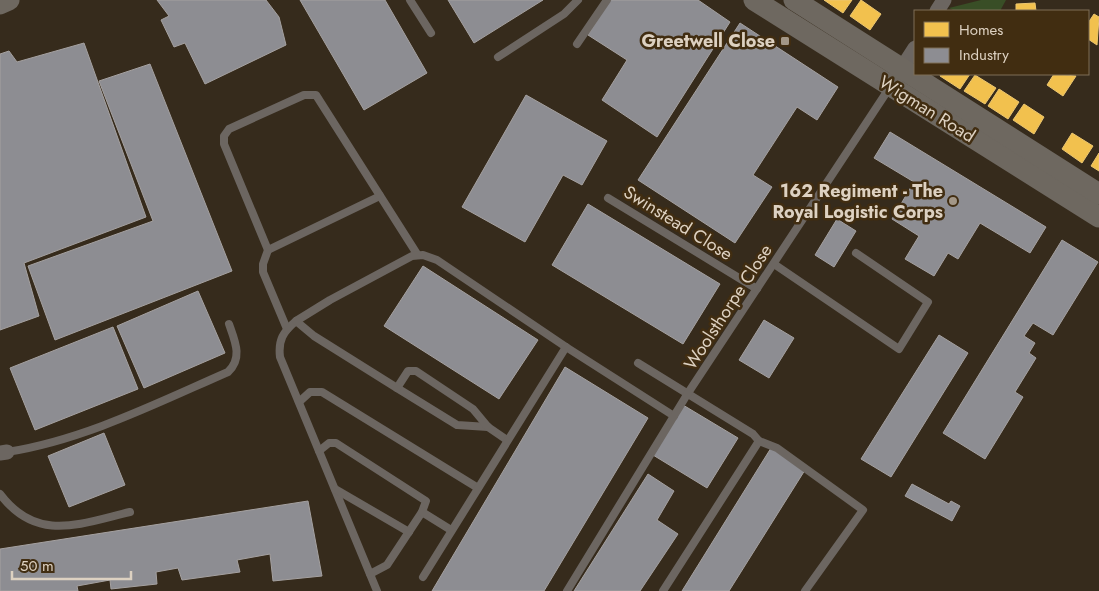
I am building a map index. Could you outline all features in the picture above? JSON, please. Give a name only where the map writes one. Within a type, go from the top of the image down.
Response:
[{"type":"street","points":[[0,4],[9,0]]},
{"type":"street","name":"Wigman Road","points":[[754,0],[1099,217]]},
{"type":"street","name":"Wigman Road","points":[[794,0],[1099,194]]},
{"type":"street","points":[[891,86],[914,50]]},
{"type":"lane","points":[[410,0],[431,32]]},
{"type":"lane","points":[[498,57],[564,14],[578,0]]},
{"type":"lane","points":[[577,44],[607,0]]},
{"type":"lane","name":"Woolsthorpe Close","points":[[688,393],[891,86]]},
{"type":"lane","points":[[286,329],[263,272],[263,264],[268,250],[224,144],[224,136],[229,130],[304,95],[316,95],[417,254],[437,260],[566,347],[674,416]]},
{"type":"lane","points":[[268,250],[380,196]]},
{"type":"lane","name":"Swinstead Close","points":[[608,198],[758,289]]},
{"type":"lane","points":[[774,264],[899,349],[928,302],[856,253]]},
{"type":"lane","points":[[377,591],[280,357],[279,340],[286,329],[296,321],[330,300],[417,254]]},
{"type":"lane","points":[[296,321],[314,336],[457,425],[488,427]]},
{"type":"lane","points":[[4,452],[43,446],[70,438],[228,372],[237,359],[237,348],[229,324]]},
{"type":"lane","points":[[423,577],[566,347]]},
{"type":"lane","name":"Woolsthorpe Close","points":[[638,363],[753,434],[759,441],[777,448],[863,510],[805,591]]},
{"type":"lane","points":[[397,388],[408,371],[416,371],[473,409],[488,427],[508,440]]},
{"type":"lane","points":[[299,402],[312,390],[322,392],[478,488]]},
{"type":"lane","points":[[567,591],[688,393]]},
{"type":"lane","points":[[663,591],[759,441]]},
{"type":"lane","points":[[319,451],[330,443],[336,443],[424,498],[426,504],[422,512],[387,565],[370,574]]},
{"type":"lane","points":[[335,489],[408,532]]},
{"type":"lane","points":[[0,494],[13,511],[40,524],[66,527],[130,512]]},
{"type":"lane","points":[[422,512],[451,530]]},
{"type":"green space","points":[[981,0],[1006,0],[1001,10],[953,10],[949,8]]},
{"type":"building: Homes","points":[[824,0],[852,0],[843,13]]},
{"type":"building: Homes","points":[[861,0],[881,14],[870,30],[850,16]]},
{"type":"building: Homes","points":[[1035,3],[1036,10],[1016,10],[1016,4]]},
{"type":"building: Homes","points":[[1094,14],[1099,17],[1097,45],[1089,40],[1089,22]]},
{"type":"building: Homes","points":[[940,75],[969,75],[960,89]]},
{"type":"building: Homes","points":[[975,75],[996,88],[985,104],[964,91]]},
{"type":"building: Homes","points":[[1053,75],[1076,76],[1063,96],[1047,85]]},
{"type":"building: Homes","points":[[999,89],[1019,102],[1008,119],[988,106]]},
{"type":"building: Homes","points":[[1024,104],[1044,117],[1034,134],[1013,120]]},
{"type":"building: Homes","points":[[1072,133],[1093,146],[1082,163],[1062,149]]},
{"type":"building: Homes","points":[[1099,153],[1099,171],[1091,166]]},
{"type":"building: Industry","points":[[157,0],[266,0],[279,17],[286,45],[205,84],[185,43],[174,47],[161,20],[169,16]]},
{"type":"building: Industry","points":[[300,0],[385,0],[427,73],[364,110]]},
{"type":"building: Industry","points":[[448,0],[543,0],[474,43]]},
{"type":"building: Industry","points":[[610,0],[698,0],[730,22],[657,137],[602,100],[627,60],[588,35]]},
{"type":"building: Industry","points":[[740,23],[838,87],[817,120],[797,107],[753,175],[772,187],[735,243],[638,180]]},
{"type":"building: Industry","points":[[84,43],[146,217],[24,263],[39,316],[0,330],[0,54],[9,51],[17,62]]},
{"type":"building: Industry","points":[[150,64],[232,271],[55,340],[28,266],[153,221],[99,81]]},
{"type":"building: Industry","points":[[526,95],[607,141],[582,185],[563,175],[525,242],[462,207]]},
{"type":"building: Industry","name":"162 Regiment - The Royal Logistic Corps","points":[[890,132],[1046,227],[1030,253],[980,223],[958,259],[948,253],[934,276],[905,259],[919,236],[892,219],[914,182],[874,158]]},
{"type":"building: Industry","points":[[588,204],[720,284],[683,344],[552,265]]},
{"type":"building: Industry","points":[[837,219],[856,231],[834,267],[815,255]]},
{"type":"building: Industry","points":[[1062,240],[1098,262],[1053,335],[1033,323],[1024,336],[1035,343],[1029,353],[1036,358],[1015,392],[1023,397],[985,459],[943,433]]},
{"type":"building: Industry","points":[[423,266],[538,340],[499,399],[384,326]]},
{"type":"building: Industry","points":[[198,291],[225,353],[144,388],[117,326]]},
{"type":"building: Industry","points":[[764,320],[794,338],[769,378],[739,360]]},
{"type":"building: Industry","points":[[113,327],[138,389],[35,430],[10,368]]},
{"type":"building: Industry","points":[[939,335],[968,353],[891,477],[861,459]]},
{"type":"building: Industry","points":[[565,367],[648,418],[544,591],[432,591]]},
{"type":"building: Industry","points":[[683,405],[738,438],[707,488],[653,455]]},
{"type":"building: Industry","points":[[104,433],[125,485],[69,507],[48,456]]},
{"type":"building: Industry","points":[[771,448],[805,470],[729,591],[682,591]]},
{"type":"building: Industry","points":[[648,474],[674,491],[657,520],[678,534],[640,591],[574,591]]},
{"type":"building: Industry","points":[[912,484],[949,504],[951,501],[960,506],[952,521],[905,496]]},
{"type":"building: Industry","points":[[308,501],[322,576],[273,581],[270,554],[237,560],[240,572],[182,580],[178,568],[156,572],[157,584],[111,589],[110,580],[77,586],[78,591],[0,591],[0,549]]},
{"type":"place","name":"Greetwell Close","points":[[785,41]]},
{"type":"place","name":"162 Regiment - The Royal Logistic Corps","points":[[953,201]]}]
